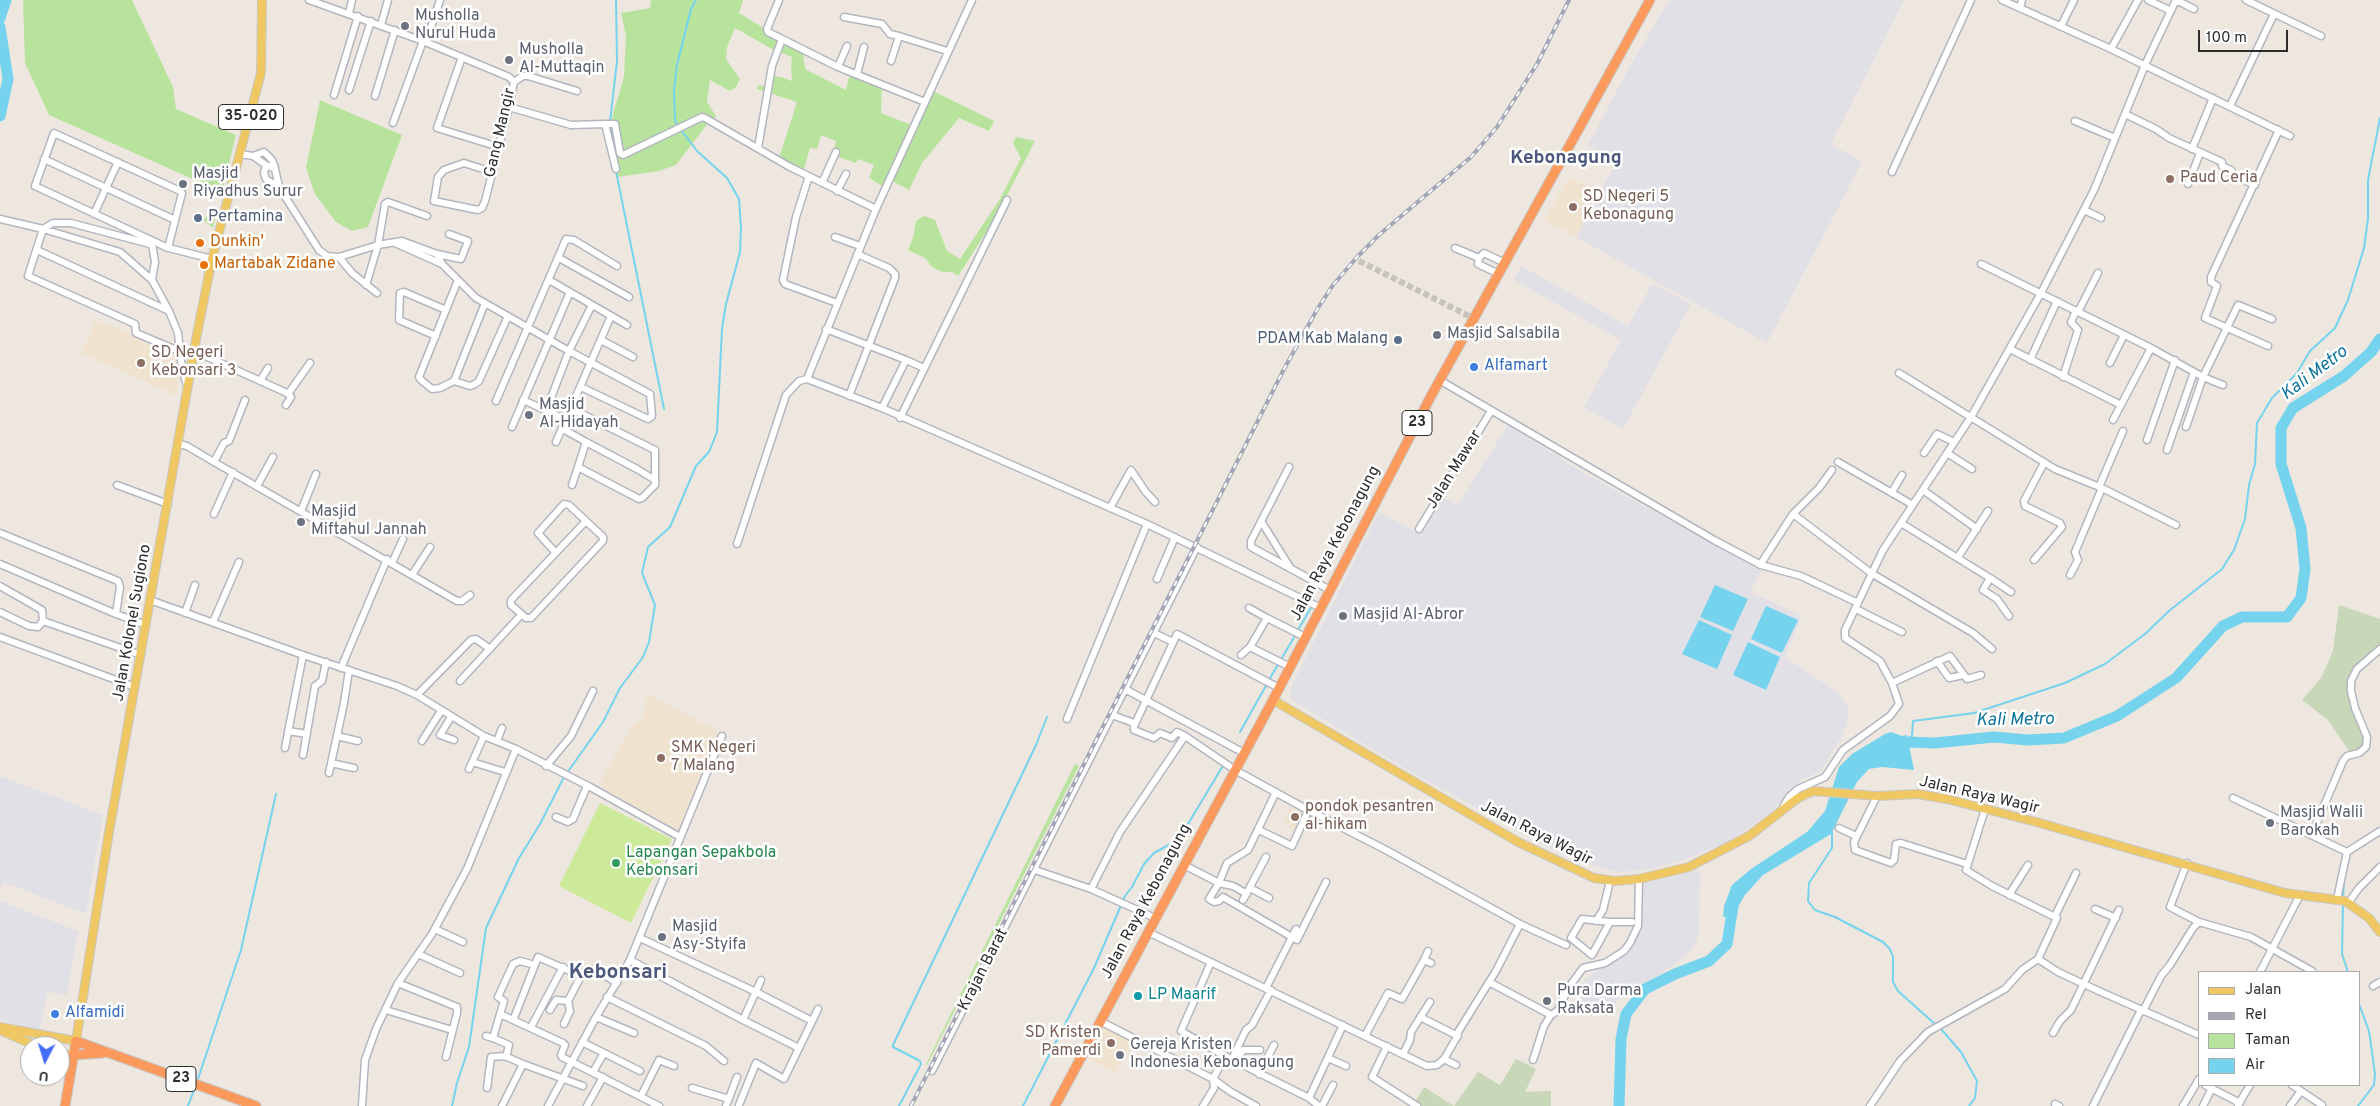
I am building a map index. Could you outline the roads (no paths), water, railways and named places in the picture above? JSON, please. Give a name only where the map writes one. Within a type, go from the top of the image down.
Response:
[{"type":"highway","name":"Jalan Raya Kebonagung","points":[[1055,1106],[1273,700],[1271,684],[1286,665],[1302,635],[1321,608],[1441,381],[1650,0]]},
{"type":"highway","name":"23","points":[[76,1041],[250,1105]]},
{"type":"highway","points":[[66,1106],[76,1041]]},
{"type":"highway","name":"23","points":[[73,1055],[106,1053]]},
{"type":"main road","name":"35-020","points":[[240,154],[261,73],[262,0]]},
{"type":"main road","name":"Jalan Kolonel Sugiono","points":[[76,1041],[109,832],[194,351],[212,258],[240,154]]},
{"type":"main road","name":"Jalan Raya Wagir","points":[[1273,700],[1518,842],[1586,876],[1610,881],[1638,879],[1689,867],[1754,833],[1804,794],[1821,791],[1877,796],[1924,795],[1985,809],[2187,864],[2267,888],[2300,895],[2343,900]]},
{"type":"main road","points":[[2343,900],[2369,918],[2380,932]]},
{"type":"main road","points":[[0,1028],[76,1041]]},
{"type":"main road","points":[[0,1028],[20,1038]]},
{"type":"street","name":"Gang Mangir","points":[[309,0],[331,3],[349,13],[425,41],[509,77],[514,82],[509,107],[485,201],[482,208],[478,210],[434,201],[439,174],[444,170],[459,163],[492,172]]},
{"type":"street","points":[[349,13],[352,0]]},
{"type":"street","points":[[381,25],[388,0]]},
{"type":"street","points":[[393,124],[440,0]]},
{"type":"street","points":[[779,0],[767,30],[838,67],[925,102]]},
{"type":"street","points":[[807,379],[876,209],[972,0]]},
{"type":"street","points":[[1892,172],[1971,0]]},
{"type":"street","points":[[2002,0],[2145,65],[2290,136]]},
{"type":"street","points":[[2020,8],[2022,0]]},
{"type":"street","points":[[2061,26],[2074,0]]},
{"type":"street","points":[[2111,49],[2138,0]]},
{"type":"street","points":[[2148,0],[2171,11]]},
{"type":"street","points":[[1780,812],[1790,796],[1804,786],[1821,780],[1843,750],[1890,716],[1899,704],[1892,683],[1880,661],[1844,636],[1883,550],[1971,417],[2041,294],[2084,210],[2145,65],[2176,0],[2194,9]]},
{"type":"street","points":[[2246,0],[2321,36]]},
{"type":"street","points":[[2230,106],[2274,14]]},
{"type":"street","points":[[334,95],[358,16]]},
{"type":"street","points":[[844,17],[882,24],[890,34],[947,51]]},
{"type":"street","points":[[349,90],[371,21]]},
{"type":"street","points":[[375,96],[395,30]]},
{"type":"street","points":[[891,61],[899,36]]},
{"type":"street","points":[[758,148],[772,66],[782,39]]},
{"type":"street","points":[[838,67],[847,46]]},
{"type":"street","points":[[857,74],[864,47]]},
{"type":"street","points":[[462,57],[438,128],[499,147]]},
{"type":"street","points":[[514,82],[523,76],[528,76],[577,92]]},
{"type":"street","points":[[2192,149],[2213,98]]},
{"type":"street","points":[[509,107],[571,125],[609,124]]},
{"type":"street","points":[[2124,114],[2200,153],[2222,162],[2222,166],[2231,170],[2234,175],[2254,185]]},
{"type":"street","points":[[609,124],[622,155],[670,134],[698,119],[706,118],[822,183],[876,209]]},
{"type":"street","points":[[2075,122],[2115,138]]},
{"type":"street","points":[[609,124],[616,169]]},
{"type":"street","points":[[2268,346],[2205,318],[2218,285],[2210,280],[2279,130]]},
{"type":"street","points":[[56,133],[180,191],[182,193],[168,248],[34,186],[54,134],[56,133]]},
{"type":"street","points":[[253,156],[261,152],[272,160],[279,187],[319,250],[327,256],[339,257],[378,245],[406,242],[457,260],[462,257],[468,241],[449,234]]},
{"type":"street","points":[[822,183],[836,152]]},
{"type":"street","points":[[2188,184],[2200,153]]},
{"type":"street","points":[[240,154],[253,156],[275,169]]},
{"type":"street","points":[[44,159],[175,220]]},
{"type":"street","points":[[94,214],[118,162]]},
{"type":"street","points":[[266,165],[264,173],[266,179],[279,187]]},
{"type":"street","points":[[837,191],[846,174]]},
{"type":"street","points":[[809,176],[796,217],[783,280],[785,284],[837,303]]},
{"type":"street","points":[[900,418],[1007,200]]},
{"type":"street","points":[[366,285],[378,245],[384,206],[387,203],[427,216]]},
{"type":"street","points":[[2084,210],[2101,218]]},
{"type":"street","points":[[0,219],[43,229],[115,250],[152,280],[169,311],[178,333],[184,380],[188,388]]},
{"type":"street","points":[[181,352],[136,333],[135,324],[29,277],[43,229],[53,223],[71,223],[212,258]]},
{"type":"street","points":[[835,237],[860,246]]},
{"type":"street","points":[[496,401],[564,243],[569,239],[617,266]]},
{"type":"street","points":[[395,243],[442,264]]},
{"type":"street","points":[[152,244],[155,262],[152,280]]},
{"type":"street","points":[[1455,248],[1479,258]]},
{"type":"street","points":[[37,250],[169,311]]},
{"type":"street","points":[[1499,274],[1478,264],[1479,258],[1484,253],[1505,263]]},
{"type":"street","points":[[432,261],[437,254]]},
{"type":"street","points":[[437,254],[442,264],[471,294],[527,328],[650,394],[652,416],[648,419],[581,386]]},
{"type":"street","points":[[849,396],[895,276],[889,268],[857,254]]},
{"type":"street","points":[[339,257],[352,273],[377,293]]},
{"type":"street","points":[[559,258],[629,297]]},
{"type":"street","points":[[1981,264],[2057,300],[2077,312],[2175,360],[2203,377],[2223,385]]},
{"type":"street","points":[[2062,377],[2078,330],[2071,322],[2098,273]]},
{"type":"street","points":[[458,280],[419,377],[432,389],[440,388],[454,381],[485,303]]},
{"type":"street","points":[[549,280],[627,325]]},
{"type":"street","points":[[436,336],[399,320],[400,293],[404,292],[446,310]]},
{"type":"street","points":[[512,427],[570,292]]},
{"type":"street","points":[[2030,360],[2057,300]]},
{"type":"street","points":[[2186,427],[2203,377],[2238,304],[2272,319]]},
{"type":"street","points":[[546,411],[569,351],[592,305]]},
{"type":"street","points":[[454,381],[470,386],[479,381],[508,316]]},
{"type":"street","points":[[556,442],[563,430],[611,316]]},
{"type":"street","points":[[826,330],[924,368]]},
{"type":"street","points":[[2110,363],[2124,335]]},
{"type":"street","points":[[601,340],[633,357]]},
{"type":"street","points":[[2113,420],[2151,348]]},
{"type":"street","points":[[2010,349],[2062,377],[2121,405]]},
{"type":"street","points":[[194,351],[288,394],[291,397],[286,404]]},
{"type":"street","points":[[882,408],[906,360]]},
{"type":"street","points":[[2147,440],[2175,360]]},
{"type":"street","points":[[288,394],[310,363]]},
{"type":"street","points":[[260,381],[268,368]]},
{"type":"street","points":[[2167,450],[2194,372]]},
{"type":"street","points":[[1899,373],[2044,463],[2101,488],[2176,525]]},
{"type":"street","points":[[737,544],[786,395],[793,385],[807,379],[882,408],[900,418],[1147,524],[1321,608]]},
{"type":"street","points":[[1441,381],[1639,498],[1760,565],[1801,576],[1902,632]]},
{"type":"street","points":[[214,462],[224,443],[229,441],[245,400]]},
{"type":"street","points":[[524,400],[567,420]]},
{"type":"street","points":[[572,409],[655,450],[655,485],[639,499],[578,467]]},
{"type":"street","name":"Jalan Mawar","points":[[1419,529],[1491,410]]},
{"type":"street","points":[[563,430],[655,480]]},
{"type":"street","points":[[2070,575],[2078,560],[2074,552],[2123,431]]},
{"type":"street","points":[[1924,453],[1938,434],[1954,442]]},
{"type":"street","points":[[572,485],[586,442]]},
{"type":"street","points":[[178,444],[187,446],[457,600],[462,601],[470,594]]},
{"type":"street","points":[[1947,453],[1972,469]]},
{"type":"street","points":[[257,486],[274,457]]},
{"type":"street","points":[[1841,463],[1913,505]]},
{"type":"street","points":[[2034,560],[2062,527],[2060,523],[2025,506],[2024,501],[2044,463]]},
{"type":"street","points":[[1289,467],[1251,541],[1251,547],[1330,590]]},
{"type":"street","points":[[1110,508],[1131,470],[1145,492],[1155,502]]},
{"type":"street","points":[[1760,565],[1793,514],[1832,470]]},
{"type":"street","points":[[214,514],[233,472]]},
{"type":"street","points":[[301,510],[316,474]]},
{"type":"street","points":[[1892,492],[1902,475]]},
{"type":"street","points":[[117,485],[168,504]]},
{"type":"street","points":[[1923,490],[1977,529]]},
{"type":"street","points":[[555,552],[538,533],[564,504],[569,505],[586,521],[603,537],[603,541],[531,618],[526,618],[511,604],[511,600],[586,521]]},
{"type":"street","points":[[1958,557],[1988,511]]},
{"type":"street","points":[[1793,514],[1871,573],[1973,633],[1992,649]]},
{"type":"street","points":[[1261,521],[1292,570]]},
{"type":"street","points":[[1901,523],[2011,592]]},
{"type":"street","points":[[1067,718],[1147,524]]},
{"type":"street","points":[[0,533],[118,582],[120,587],[116,612]]},
{"type":"street","points":[[1157,579],[1175,537]]},
{"type":"street","points":[[341,668],[389,561],[403,539]]},
{"type":"street","points":[[412,576],[430,547]]},
{"type":"street","name":"Krajan Barat","points":[[932,1070],[1197,547]]},
{"type":"street","points":[[213,622],[239,562]]},
{"type":"street","points":[[0,564],[116,612],[146,622]]},
{"type":"street","points":[[1990,578],[1982,590],[1997,599],[2009,616]]},
{"type":"street","points":[[185,613],[195,585]]},
{"type":"street","points":[[0,586],[42,610],[43,621],[34,628],[0,612]]},
{"type":"street","points":[[150,600],[417,695],[484,736],[516,749],[680,837]]},
{"type":"street","points":[[1249,608],[1302,635]]},
{"type":"street","points":[[460,681],[521,615]]},
{"type":"street","points":[[1241,656],[1250,647],[1267,618]]},
{"type":"street","points":[[43,621],[141,655]]},
{"type":"street","points":[[1154,633],[1173,642]]},
{"type":"street","points":[[1271,684],[1177,634],[1145,699],[1134,730],[1154,738],[1160,733],[1172,738],[1177,732],[1235,770],[1308,811],[1386,850],[1520,924],[1566,945]]},
{"type":"street","points":[[0,637],[135,687]]},
{"type":"street","points":[[417,695],[430,684],[470,640],[476,639],[490,650]]},
{"type":"street","points":[[1250,647],[1286,665]]},
{"type":"street","points":[[2312,834],[2343,761],[2347,756],[2359,753],[2366,747],[2367,737],[2355,708],[2351,681],[2357,670],[2380,649]]},
{"type":"street","points":[[285,748],[302,655]]},
{"type":"street","points":[[1892,683],[1947,656],[1952,656],[1969,680],[1981,675]]},
{"type":"street","points":[[1937,661],[1949,678],[1964,675]]},
{"type":"street","points":[[303,755],[315,686],[322,681],[326,662]]},
{"type":"street","points":[[329,773],[349,670]]},
{"type":"street","points":[[423,700],[430,684]]},
{"type":"street","points":[[1125,689],[1244,753]]},
{"type":"street","points":[[546,766],[571,736],[593,691]]},
{"type":"street","points":[[422,741],[441,711]]},
{"type":"street","points":[[1112,715],[1135,724]]},
{"type":"street","points":[[451,717],[440,735],[454,740]]},
{"type":"street","points":[[497,741],[502,728]]},
{"type":"street","points":[[288,731],[306,734]]},
{"type":"street","points":[[337,736],[358,741]]},
{"type":"street","points":[[469,769],[484,736]]},
{"type":"street","points":[[548,1106],[607,997],[630,960],[722,736]]},
{"type":"street","points":[[1091,888],[1120,832],[1185,736]]},
{"type":"street","points":[[362,1106],[365,1060],[376,1029],[398,983],[435,928],[476,850],[505,772],[516,749]]},
{"type":"street","points":[[472,762],[505,772]]},
{"type":"street","points":[[331,763],[354,768]]},
{"type":"street","points":[[556,817],[568,822],[574,819],[587,786]]},
{"type":"street","points":[[1276,792],[1248,850],[1226,864],[1219,883],[1209,900],[1219,902],[1223,897],[1292,937],[1299,938],[1326,882]]},
{"type":"street","points":[[1877,796],[1856,836],[1855,850],[1893,863],[1896,844],[1899,843],[1967,864]]},
{"type":"street","points":[[2233,798],[2347,852]]},
{"type":"street","points":[[1985,809],[1967,864],[1968,871],[2009,895],[2055,916]]},
{"type":"street","points":[[1259,830],[1292,846],[1308,811]]},
{"type":"street","points":[[1839,828],[1856,836]]},
{"type":"street","points":[[2347,852],[2380,830]]},
{"type":"street","points":[[2343,900],[2347,852]]},
{"type":"street","points":[[1246,894],[1266,857]]},
{"type":"street","points":[[1184,864],[1219,883],[1233,886],[1246,894],[1269,898]]},
{"type":"street","points":[[2009,895],[2028,864]]},
{"type":"street","points":[[2187,864],[2170,907],[2199,922],[2251,937],[2312,971]]},
{"type":"street","points":[[2343,900],[2359,888],[2380,867]]},
{"type":"street","points":[[1035,870],[1091,888],[1155,918]]},
{"type":"street","points":[[1870,1106],[1900,1061],[1928,1032],[2005,989],[2022,970],[2038,959],[2057,918],[2055,916],[2076,873]]},
{"type":"street","points":[[1532,1060],[1544,1026],[1551,1015],[1558,1010],[1569,987],[1583,968],[1605,963],[1624,950],[1630,943],[1638,926],[1638,879]]},
{"type":"street","points":[[1596,921],[1603,910],[1610,881]]},
{"type":"street","points":[[2261,971],[2300,895]]},
{"type":"street","points":[[2095,909],[2116,918]]},
{"type":"street","points":[[1603,910],[1607,922],[1592,955],[1571,938],[1582,919],[1607,922],[1632,922]]},
{"type":"street","points":[[2054,1033],[2060,1021],[2071,1010],[2120,910]]},
{"type":"street","points":[[2093,1106],[2160,976],[2170,965],[2193,928],[2199,922]]},
{"type":"street","points":[[1148,932],[1427,1066],[1436,1065],[1444,1059],[1520,924]]},
{"type":"street","points":[[435,928],[463,942]]},
{"type":"street","points":[[1234,1060],[1246,1030],[1252,1026],[1296,929]]},
{"type":"street","points":[[640,938],[756,992],[812,1021]]},
{"type":"street","points":[[1365,1036],[1388,993],[1400,999],[1403,998],[1428,951]]},
{"type":"street","points":[[418,954],[460,973]]},
{"type":"street","points":[[514,1018],[539,957],[581,976]]},
{"type":"street","points":[[2038,959],[2083,984],[2198,1035]]},
{"type":"street","points":[[630,960],[799,1048]]},
{"type":"street","points":[[1424,960],[1431,963]]},
{"type":"street","points":[[506,1057],[509,1045],[489,1037],[504,1002],[498,998],[512,964],[520,961],[535,965]]},
{"type":"street","points":[[1210,962],[1181,1031],[1315,1104]]},
{"type":"street","points":[[531,1027],[563,967]]},
{"type":"street","points":[[564,1024],[570,1011],[568,1001],[581,976],[588,970],[594,969],[617,982]]},
{"type":"street","points":[[743,1020],[762,980]]},
{"type":"street","points":[[1489,982],[1551,1015]]},
{"type":"street","points":[[2373,986],[2380,982]]},
{"type":"street","points":[[398,983],[454,1004],[457,1013],[446,1057]]},
{"type":"street","points":[[607,997],[706,1046],[724,1061]]},
{"type":"street","points":[[550,1010],[556,1000],[568,1001]]},
{"type":"street","points":[[1403,1054],[1420,1016],[1430,1002]]},
{"type":"street","points":[[739,1105],[756,1063],[783,1079],[818,1009]]},
{"type":"street","points":[[386,1010],[452,1030]]},
{"type":"street","points":[[500,1014],[514,1018],[564,1043],[565,1046],[561,1056],[659,1106]]},
{"type":"street","points":[[1420,1016],[1458,1036]]},
{"type":"street","points":[[596,1017],[634,1033]]},
{"type":"street","points":[[1100,1021],[1213,1078],[1230,1092],[1256,1106]]},
{"type":"street","points":[[1315,1104],[1328,1058],[1343,1025]]},
{"type":"street","points":[[582,1042],[640,1071]]},
{"type":"street","points":[[1260,1074],[1274,1045]]},
{"type":"street","points":[[1387,1046],[1372,1077],[1416,1106]]},
{"type":"street","points":[[1234,1060],[1243,1050],[1260,1050]]},
{"type":"street","points":[[593,1072],[604,1053]]},
{"type":"street","points":[[487,1088],[490,1059],[494,1056],[506,1057],[583,1086]]},
{"type":"street","points":[[1203,1106],[1214,1088],[1213,1078],[1224,1056]]},
{"type":"street","points":[[1328,1058],[1346,1066]]},
{"type":"street","points":[[1444,1059],[1456,1064]]},
{"type":"street","points":[[641,1096],[659,1060],[674,1066]]},
{"type":"street","points":[[502,1106],[523,1064]]},
{"type":"street","points":[[587,1106],[603,1077]]},
{"type":"street","points":[[726,1106],[737,1077]]},
{"type":"street","points":[[2183,1106],[2198,1080]]},
{"type":"street","points":[[1315,1104],[1333,1085]]},
{"type":"street","points":[[2207,1086],[2239,1104],[2249,1086]]},
{"type":"street","points":[[2294,1086],[2322,1105]]},
{"type":"street","points":[[692,1088],[729,1099]]},
{"type":"street","points":[[2203,1106],[2212,1088]]},
{"type":"street","points":[[2290,1106],[2301,1091]]},
{"type":"water","points":[[1715,585],[1748,599],[1733,631],[1700,617]]},
{"type":"water","points":[[1766,606],[1798,620],[1782,653],[1751,639]]},
{"type":"water","points":[[1699,620],[1732,635],[1717,669],[1682,654]]},
{"type":"water","points":[[1748,642],[1780,657],[1766,690],[1733,675]]},
{"type":"water","points":[[1891,732],[1902,736],[1907,735],[1914,770],[1882,767],[1869,769],[1857,782],[1831,834],[1763,875],[1745,895],[1733,915],[1723,917],[1724,906],[1732,885],[1751,869],[1807,832],[1825,811],[1839,767],[1852,754]]},
{"type":"waterway","points":[[0,18],[6,0]]},
{"type":"waterway","points":[[610,122],[617,61],[616,0]]},
{"type":"waterway","points":[[678,126],[675,121],[674,90],[677,65],[691,9],[696,0]]},
{"type":"waterway","points":[[0,27],[8,79],[0,116]]},
{"type":"waterway","points":[[1907,742],[1912,736],[1913,721],[1974,713],[2065,683],[2105,664],[2145,634],[2169,611],[2222,569],[2234,550],[2245,519],[2249,485],[2255,464],[2257,423],[2272,398],[2297,373],[2310,351],[2335,328],[2348,300],[2364,248],[2368,219],[2368,180],[2380,118]]},
{"type":"waterway","points":[[611,127],[614,149]]},
{"type":"waterway","points":[[567,773],[603,722],[620,688],[643,657],[649,642],[655,605],[642,573],[648,547],[670,527],[696,466],[709,452],[717,432],[722,329],[726,304],[740,252],[739,199],[727,178],[697,151],[681,130]]},
{"type":"waterway","points":[[616,171],[664,409]]},
{"type":"waterway","name":"Kali Metro","points":[[1896,746],[1907,742],[1935,743],[1994,737],[2028,740],[2064,738],[2117,716],[2176,678],[2223,626],[2242,617],[2287,617],[2301,598],[2305,569],[2301,528],[2281,464],[2281,428],[2293,408],[2344,376],[2371,352],[2380,339]]},
{"type":"waterway","points":[[1298,630],[1312,606]]},
{"type":"waterway","points":[[1269,680],[1296,634]]},
{"type":"waterway","points":[[1240,732],[1267,684]]},
{"type":"waterway","points":[[899,1106],[921,1064],[920,1061],[893,1047],[893,1045],[1036,745],[1047,717]]},
{"type":"waterway","points":[[1023,1106],[1094,968],[1125,896],[1144,864],[1154,853],[1176,841],[1182,834],[1224,764]]},
{"type":"waterway","points":[[452,1106],[457,1083],[469,1047],[486,928],[519,858],[540,824],[564,777]]},
{"type":"waterway","points":[[198,1079],[241,950],[276,794]]},
{"type":"waterway","points":[[1832,832],[1832,848],[1809,883],[1808,901],[1815,910],[1835,917],[1883,942],[1890,949],[1893,957],[1893,982],[1898,991],[1936,1025]]},
{"type":"waterway","points":[[2343,899],[2344,881]]},
{"type":"waterway","name":"Kali Metro","points":[[1619,1106],[1621,1039],[1626,1014],[1645,989],[1675,974],[1709,961],[1727,944],[1734,900]]},
{"type":"waterway","points":[[2343,904],[2342,954],[2348,971]]},
{"type":"waterway","points":[[2358,1106],[2374,1085],[2375,1074],[2369,1031],[2360,1007]]},
{"type":"waterway","points":[[1940,1028],[1961,1052],[1977,1081],[1975,1098],[1969,1106]]},
{"type":"waterway","points":[[188,1106],[194,1090]]},
{"type":"tunnel","points":[[1359,261],[1475,319]]},
{"type":"railway","points":[[911,1106],[1284,369],[1318,308],[1333,285],[1358,256],[1380,234],[1471,157],[1497,127],[1537,64],[1569,0]]},
{"type":"place","name":"Musholla Nurul Huda","points":[[405,26]]},
{"type":"place","name":"Musholla Al-Muttaqin","points":[[509,60]]},
{"type":"place","name":"Paud Ceria","points":[[2170,179]]},
{"type":"place","name":"Masjid Riyadhus Surur","points":[[183,184]]},
{"type":"place","name":"SD Negeri 5 Kebonagung","points":[[1573,207]]},
{"type":"place","name":"Pertamina","points":[[198,218]]},
{"type":"place","name":"Dunkin'","points":[[200,243]]},
{"type":"place","name":"Martabak Zidane","points":[[204,265]]},
{"type":"place","name":"Masjid Salsabila","points":[[1437,335]]},
{"type":"place","name":"PDAM Kab Malang","points":[[1398,340]]},
{"type":"place","name":"SD Negeri Kebonsari 3","points":[[141,363]]},
{"type":"place","name":"Alfamart","points":[[1474,367]]},
{"type":"place","name":"Masjid Al-Hidayah","points":[[529,415]]},
{"type":"place","name":"Masjid Miftahul Jannah","points":[[301,522]]},
{"type":"place","name":"Masjid Al-Abror","points":[[1343,616]]},
{"type":"place","name":"SMK Negeri 7 Malang","points":[[661,758]]},
{"type":"place","name":"pondok pesantren al-hikam","points":[[1295,817]]},
{"type":"place","name":"Masjid Walii Barokah","points":[[2270,823]]},
{"type":"place","name":"Lapangan Sepakbola Kebonsari","points":[[616,863]]},
{"type":"place","name":"Masjid Asy-Styifa","points":[[662,937]]},
{"type":"place","name":"LP Maarif","points":[[1138,996]]},
{"type":"place","name":"Pura Darma Raksata","points":[[1547,1001]]},
{"type":"place","name":"Alfamidi","points":[[55,1014]]},
{"type":"place","name":"SD Kristen Pamerdi","points":[[1111,1043]]},
{"type":"place","name":"Gereja Kristen Indonesia Kebonagung","points":[[1120,1055]]},
{"type":"district","name":"Kebonagung","points":[[1566,159]]},
{"type":"district","name":"Kebonsari","points":[[618,974]]}]
